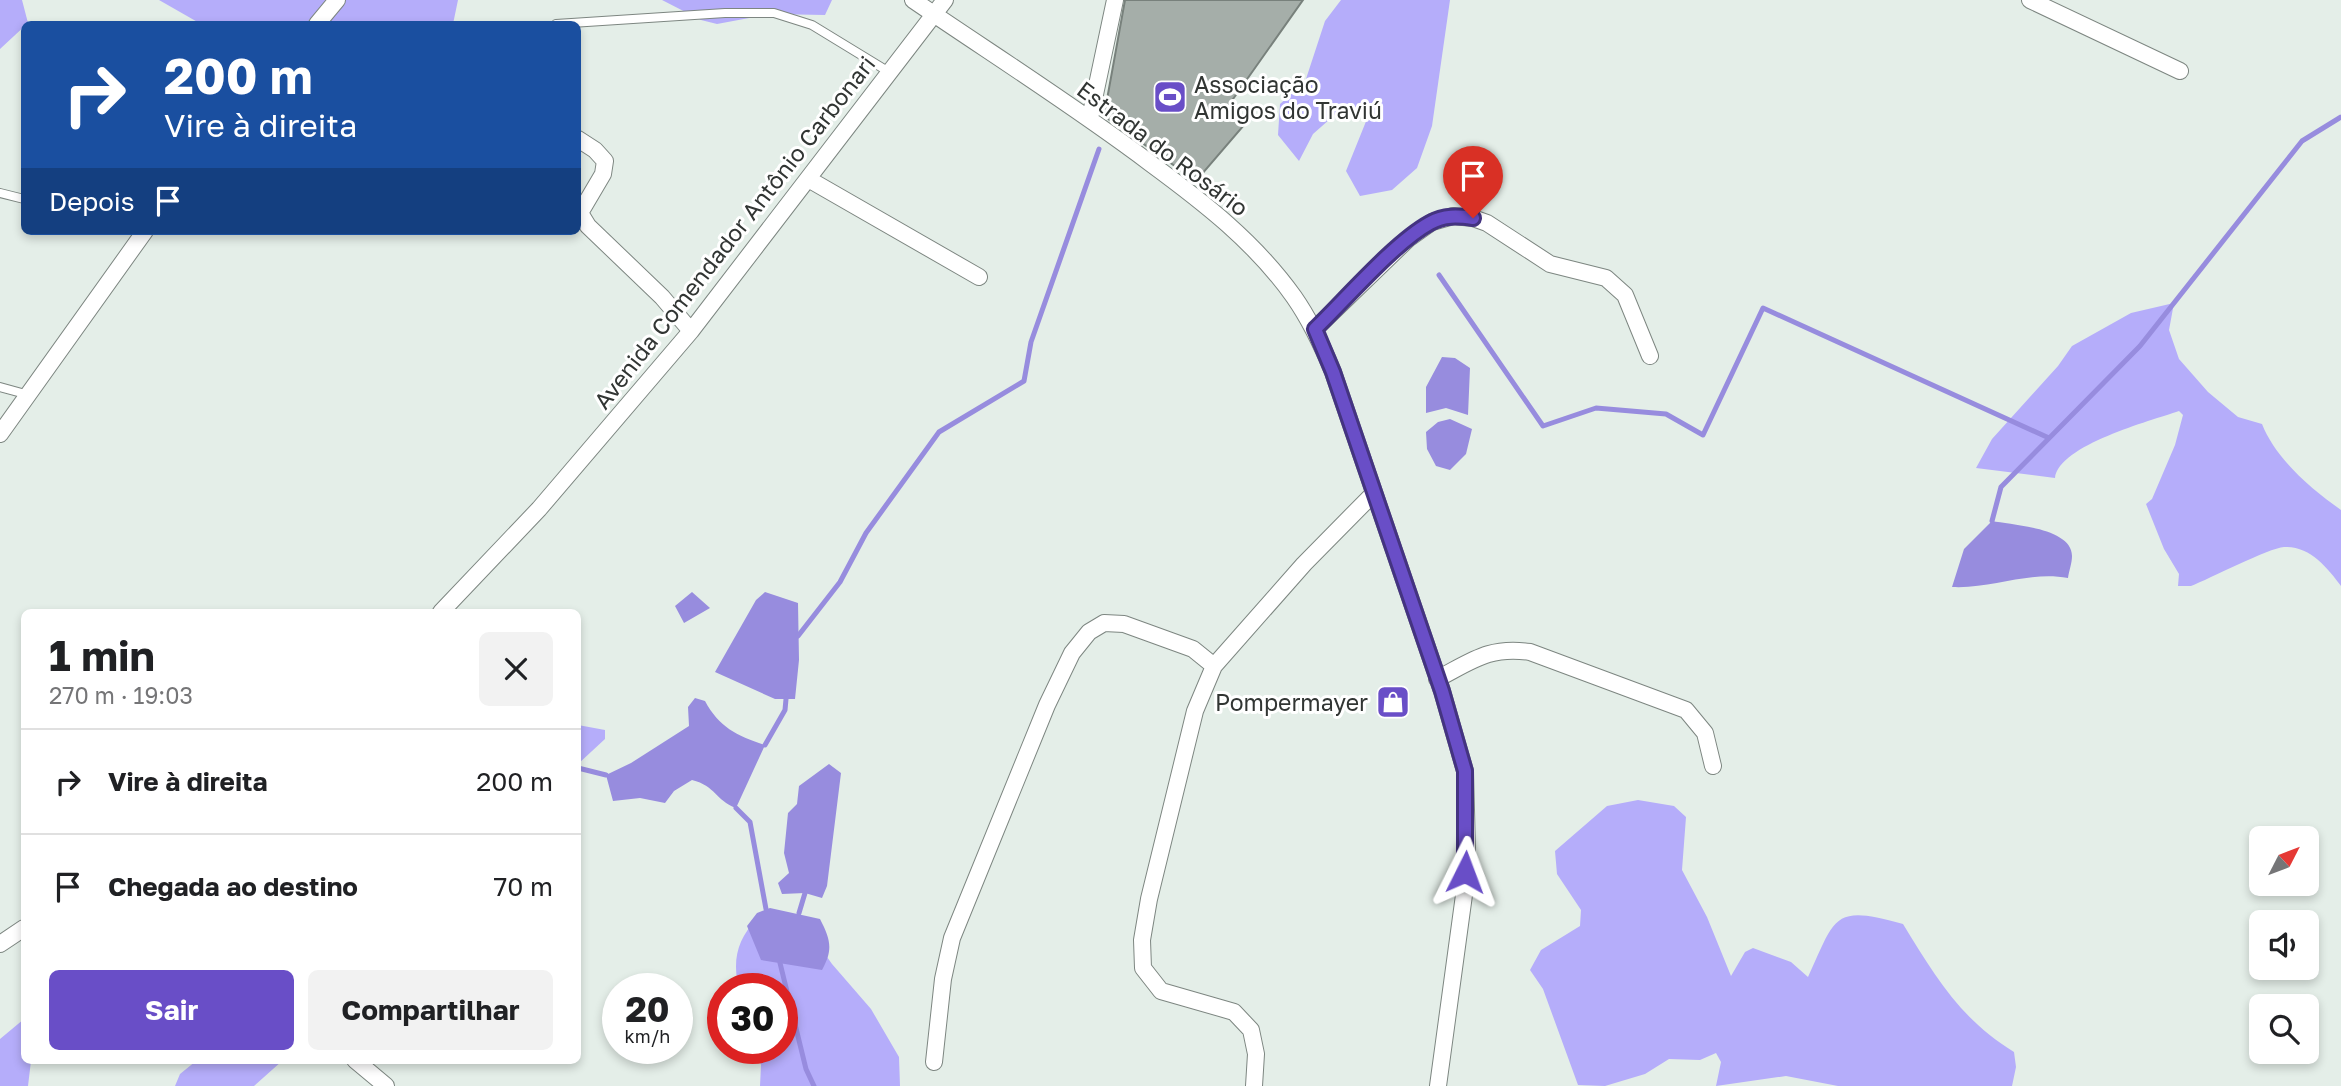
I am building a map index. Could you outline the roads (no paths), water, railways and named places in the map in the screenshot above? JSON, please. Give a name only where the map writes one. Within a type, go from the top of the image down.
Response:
[{"type":"street","points":[[320,21],[337,0]]},
{"type":"street","name":"Estrada do Rosário","points":[[913,0],[1090,118],[1239,232],[1287,287],[1315,329],[1333,372],[1437,679],[1465,771],[1467,813],[1464,895],[1438,1086]]},
{"type":"street","name":"Avenida Comendador Antônio Carbonari","points":[[444,609],[539,509],[691,331],[810,180],[944,0]]},
{"type":"street","points":[[1090,118],[1115,0]]},
{"type":"street","points":[[2030,0],[2180,71]]},
{"type":"street","points":[[581,141],[605,161],[603,174],[581,211]]},
{"type":"street","points":[[810,180],[979,277]]},
{"type":"street","points":[[581,215],[588,226],[662,297],[691,331]]},
{"type":"street","points":[[1315,329],[1408,239],[1432,222],[1453,216],[1487,223],[1550,264],[1606,278],[1625,295],[1650,356]]},
{"type":"street","points":[[0,434],[142,235]]},
{"type":"street","points":[[1254,1086],[1256,1054],[1251,1030],[1234,1012],[1161,990],[1143,968],[1142,940],[1149,899],[1195,711],[1214,666],[1304,564],[1373,494]]},
{"type":"street","points":[[934,1062],[943,979],[952,937],[1047,705],[1072,653],[1089,632],[1104,622],[1124,624],[1193,649],[1214,666]]},
{"type":"street","points":[[1437,679],[1487,653],[1506,649],[1530,652],[1686,710],[1705,733],[1713,766]]},
{"type":"street","points":[[0,944],[21,930]]},
{"type":"street","points":[[360,1064],[386,1086]]},
{"type":"lane","points":[[581,22],[725,13],[774,13],[812,25],[889,72]]},
{"type":"lane","points":[[0,193],[21,198]]},
{"type":"lane","points":[[0,387],[29,395]]},
{"type":"waterway","points":[[1992,521],[2001,487],[2140,346],[2302,141],[2341,117]]},
{"type":"waterway","points":[[798,636],[840,582],[866,533],[939,432],[1024,381],[1031,342],[1099,149]]},
{"type":"waterway","points":[[1439,275],[1543,426],[1596,408],[1666,414],[1703,435],[1763,308],[2049,438]]},
{"type":"waterway","points":[[765,745],[785,710],[786,699]]},
{"type":"waterway","points":[[581,769],[606,775]]},
{"type":"waterway","points":[[736,808],[750,822],[766,909]]},
{"type":"waterway","points":[[799,913],[805,893]]},
{"type":"waterway","points":[[780,963],[806,1069],[814,1086]]},
{"type":"place","name":"Associação Amigos do Traviú","points":[[1170,97]]},
{"type":"place","name":"Pompermayer","points":[[1393,702]]}]
